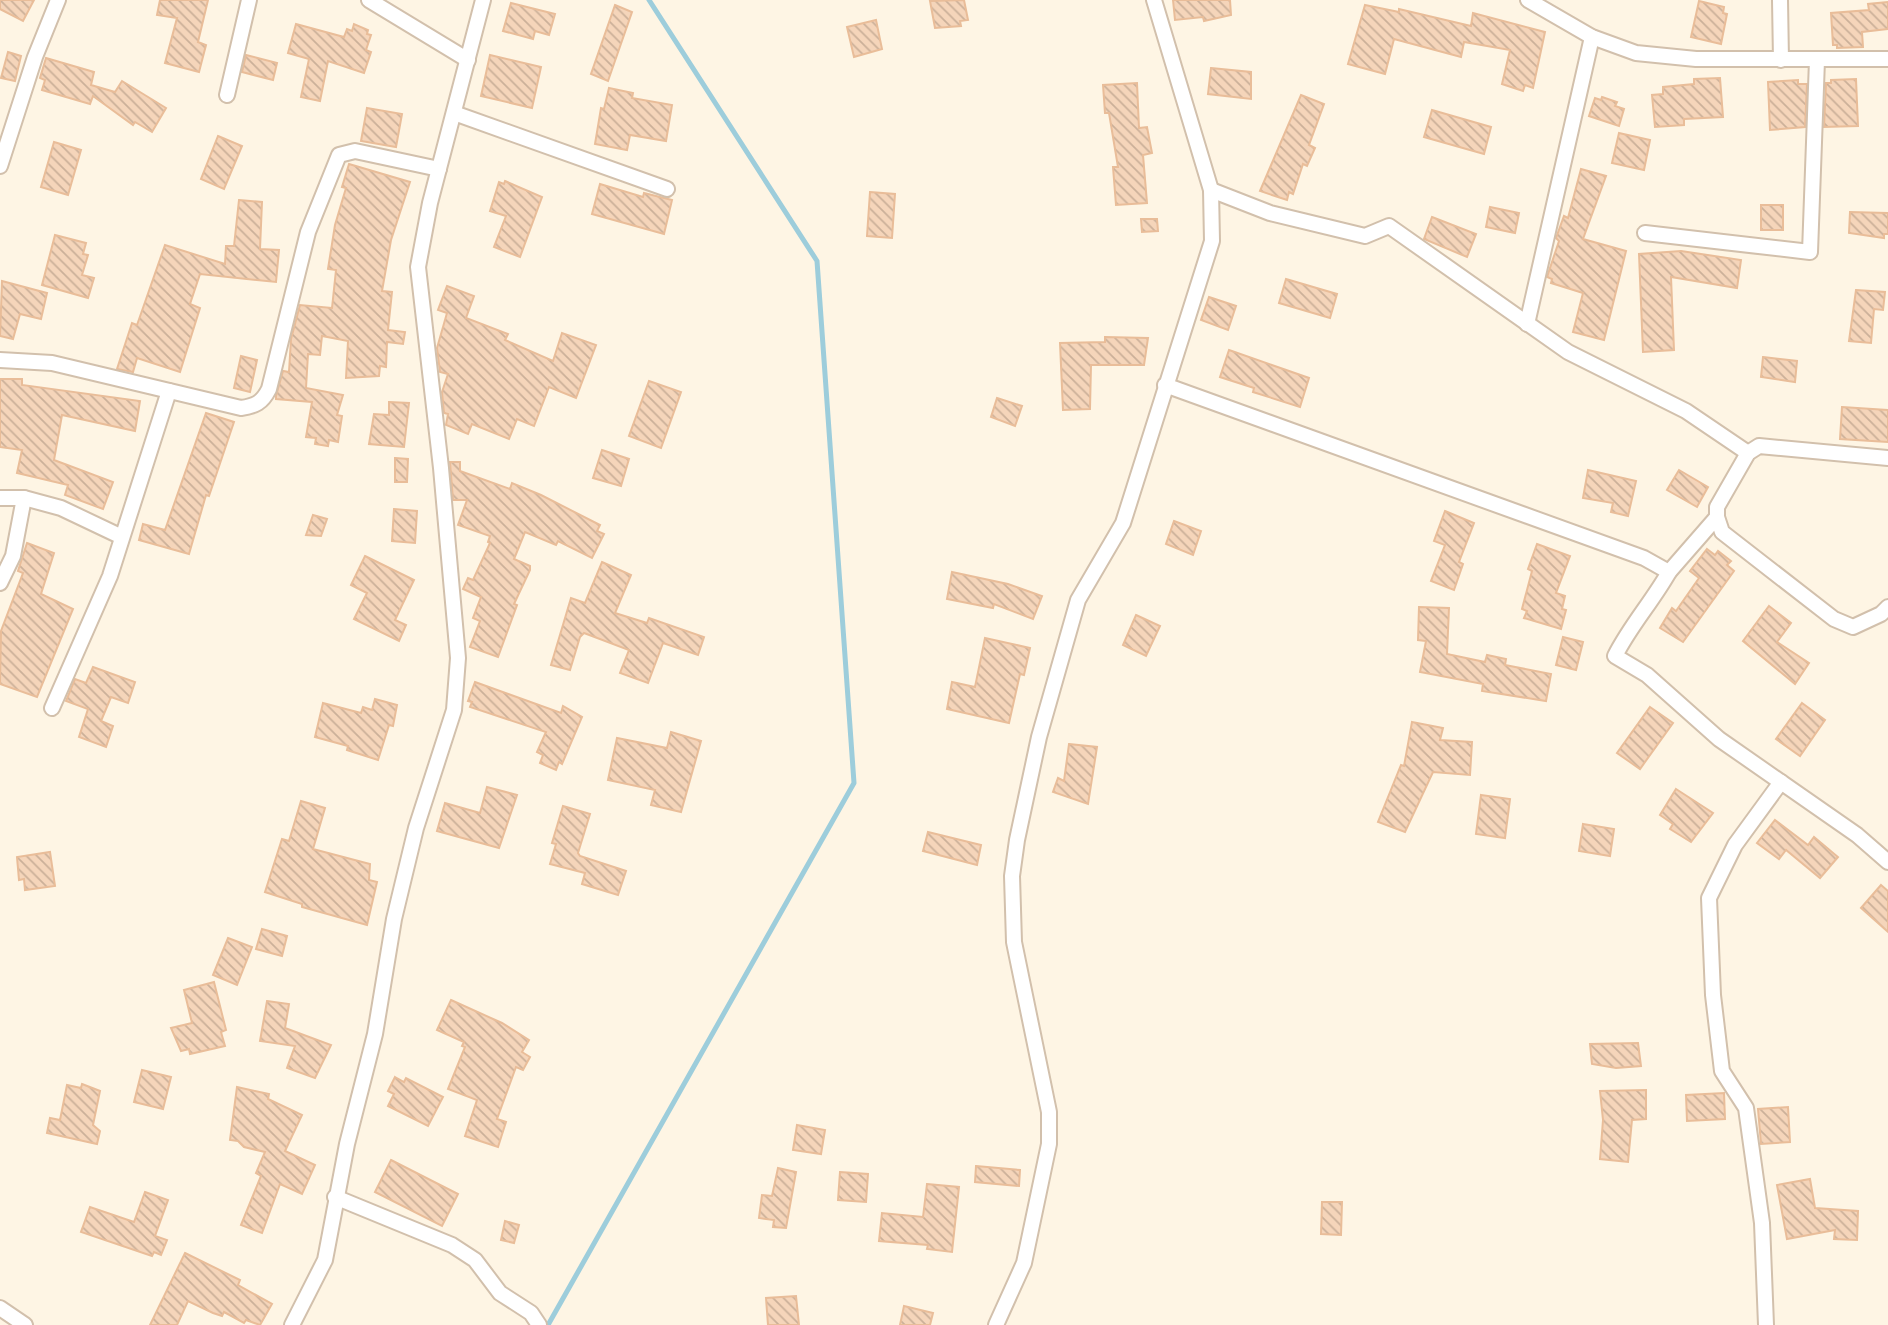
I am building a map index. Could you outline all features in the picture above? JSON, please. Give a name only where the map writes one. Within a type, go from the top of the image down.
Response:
[{"type":"street","points":[[0,166],[35,57],[58,0]]},
{"type":"street","points":[[227,95],[249,0]]},
{"type":"street","points":[[369,0],[468,60]]},
{"type":"street","points":[[292,1325],[325,1260],[335,1197],[375,1034],[407,867],[453,710],[458,657],[442,468],[418,292],[418,267],[439,169],[483,0]]},
{"type":"street","points":[[996,1325],[1024,1263],[1049,1144],[1049,1112],[1014,942],[1012,876],[1017,840],[1039,737],[1077,600],[1123,523],[1212,241],[1211,190],[1154,0]]},
{"type":"street","points":[[1528,0],[1592,37],[1636,53],[1696,59],[1888,59]]},
{"type":"street","points":[[1780,0],[1781,60]]},
{"type":"street","points":[[1527,324],[1592,37]]},
{"type":"street","points":[[1645,233],[1810,252],[1817,60]]},
{"type":"street","points":[[454,113],[667,189]]},
{"type":"street","points":[[0,360],[52,363],[241,408],[254,406],[264,399],[309,232],[339,155],[355,150],[439,169]]},
{"type":"street","points":[[1211,190],[1270,214],[1352,234],[1365,236],[1389,226],[1569,352],[1686,411],[1748,453]]},
{"type":"street","points":[[1166,385],[1644,558],[1669,572]]},
{"type":"street","points":[[52,708],[110,576],[169,391]]},
{"type":"street","points":[[1888,458],[1759,446],[1748,453],[1717,507],[1722,532],[1834,620],[1853,627],[1881,614],[1888,607]]},
{"type":"street","points":[[0,498],[24,498],[61,508],[122,537]]},
{"type":"street","points":[[0,583],[13,556],[24,498]]},
{"type":"street","points":[[1717,517],[1669,572],[1650,604],[1629,628],[1615,656],[1647,676],[1719,739],[1857,835],[1888,862]]},
{"type":"street","points":[[1766,1325],[1762,1223],[1746,1108],[1722,1071],[1713,995],[1709,898],[1735,845],[1781,782]]},
{"type":"street","points":[[335,1197],[464,1252],[475,1260],[500,1293],[531,1313],[539,1325]]},
{"type":"street","points":[[0,1308],[25,1325]]},
{"type":"building","points":[[0,0],[34,0],[23,21],[0,9]]},
{"type":"building","points":[[160,0],[208,0],[198,42],[206,45],[199,72],[165,63],[177,18],[157,15]]},
{"type":"building","points":[[964,0],[968,20],[960,21],[961,26],[935,28],[930,1]]},
{"type":"building","points":[[1173,0],[1230,0],[1231,15],[1204,21],[1203,17],[1175,20]]},
{"type":"building","points":[[1699,1],[1724,7],[1723,13],[1727,14],[1721,44],[1691,37]]},
{"type":"building","points":[[1888,2],[1888,29],[1862,32],[1863,47],[1837,48],[1837,45],[1833,45],[1831,13],[1869,10],[1868,4]]},
{"type":"building","points":[[511,3],[555,14],[549,35],[535,31],[533,39],[503,31]]},
{"type":"building","points":[[615,5],[632,12],[608,81],[591,74]]},
{"type":"building","points":[[1365,5],[1399,12],[1399,9],[1471,26],[1473,13],[1545,32],[1533,88],[1525,85],[1523,91],[1502,84],[1510,50],[1464,42],[1461,57],[1394,39],[1385,74],[1348,64]]},
{"type":"building","points":[[876,20],[882,49],[854,57],[847,27]]},
{"type":"building","points":[[296,24],[344,37],[347,29],[352,31],[354,24],[368,30],[367,34],[371,35],[366,50],[371,52],[364,73],[328,61],[320,101],[301,97],[309,59],[288,53]]},
{"type":"building","points":[[8,52],[21,56],[15,81],[1,78]]},
{"type":"building","points":[[246,55],[277,63],[273,80],[242,72]]},
{"type":"building","points":[[490,55],[541,67],[532,108],[481,96]]},
{"type":"building","points":[[46,58],[94,72],[91,85],[115,92],[122,81],[166,108],[152,132],[135,122],[133,125],[93,96],[90,104],[42,90],[45,80],[40,78]]},
{"type":"building","points":[[1211,68],[1251,72],[1251,99],[1208,94]]},
{"type":"building","points":[[1720,78],[1723,117],[1684,119],[1684,125],[1655,127],[1652,95],[1663,94],[1663,87],[1694,84],[1694,79]]},
{"type":"building","points":[[1856,79],[1858,126],[1824,127],[1826,83],[1831,83],[1831,80]]},
{"type":"building","points":[[1798,80],[1798,84],[1807,84],[1805,127],[1770,130],[1768,82]]},
{"type":"building","points":[[1137,83],[1139,128],[1147,127],[1152,153],[1143,155],[1147,203],[1116,205],[1113,167],[1118,167],[1109,113],[1105,113],[1103,85]]},
{"type":"building","points":[[609,88],[633,93],[632,98],[672,105],[666,141],[630,135],[627,150],[595,144],[601,108],[604,109]]},
{"type":"building","points":[[1301,95],[1324,104],[1309,145],[1315,148],[1307,166],[1303,164],[1293,194],[1289,192],[1287,200],[1260,191]]},
{"type":"building","points":[[1602,97],[1617,102],[1615,106],[1624,109],[1619,126],[1589,116],[1595,98],[1601,100]]},
{"type":"building","points":[[367,108],[402,114],[396,147],[361,141]]},
{"type":"building","points":[[1432,110],[1491,127],[1484,154],[1424,137]]},
{"type":"building","points":[[1619,133],[1650,140],[1644,170],[1612,163]]},
{"type":"building","points":[[218,136],[242,146],[224,189],[201,179]]},
{"type":"building","points":[[54,142],[81,150],[68,195],[41,187]]},
{"type":"building","points":[[349,164],[410,182],[391,240],[382,291],[392,292],[388,330],[405,332],[403,344],[387,342],[386,367],[380,366],[379,376],[346,378],[348,341],[322,336],[320,355],[308,354],[306,388],[343,395],[337,415],[342,416],[338,442],[329,440],[328,446],[315,444],[316,438],[306,437],[312,402],[276,399],[276,396],[283,371],[289,372],[291,339],[300,305],[332,308],[336,270],[328,269],[335,225],[346,188],[342,187]]},
{"type":"building","points":[[1581,169],[1606,176],[1583,239],[1626,251],[1604,340],[1573,332],[1583,293],[1551,283],[1552,279],[1547,277],[1559,241],[1556,238],[1564,216],[1568,218]]},
{"type":"building","points":[[505,181],[542,197],[520,257],[494,247],[506,216],[490,211],[499,182],[504,184]]},
{"type":"building","points":[[600,184],[643,197],[644,193],[672,200],[664,234],[592,214]]},
{"type":"building","points":[[870,192],[895,194],[892,238],[867,236]]},
{"type":"building","points":[[239,200],[262,202],[260,249],[279,250],[276,282],[200,274],[190,304],[200,308],[180,372],[137,358],[133,372],[117,369],[132,323],[137,325],[165,245],[225,264],[226,246],[234,246]]},
{"type":"building","points":[[1761,205],[1783,205],[1783,230],[1761,230]]},
{"type":"building","points":[[1490,207],[1519,213],[1515,233],[1486,227]]},
{"type":"building","points":[[1850,212],[1888,213],[1888,234],[1884,234],[1884,238],[1849,233]]},
{"type":"building","points":[[1432,217],[1476,234],[1467,257],[1424,239]]},
{"type":"building","points":[[1141,219],[1157,219],[1158,231],[1142,232]]},
{"type":"building","points":[[55,235],[86,243],[83,254],[88,255],[82,275],[94,278],[88,298],[42,285]]},
{"type":"building","points":[[1681,251],[1741,260],[1737,288],[1671,277],[1674,350],[1643,352],[1639,254]]},
{"type":"building","points":[[1286,279],[1337,294],[1330,318],[1279,303]]},
{"type":"building","points":[[2,281],[47,293],[41,319],[20,314],[13,339],[0,336]]},
{"type":"building","points":[[447,286],[474,296],[466,318],[508,334],[505,340],[553,361],[562,333],[596,345],[576,398],[549,387],[534,426],[517,419],[509,439],[472,424],[468,434],[446,425],[448,414],[444,413],[442,392],[448,374],[440,372],[437,348],[447,313],[438,310]]},
{"type":"building","points":[[1856,290],[1885,292],[1883,310],[1874,309],[1871,343],[1849,341]]},
{"type":"building","points":[[1209,297],[1236,306],[1228,330],[1201,320]]},
{"type":"building","points":[[1105,337],[1148,338],[1144,365],[1091,365],[1090,409],[1063,410],[1060,343],[1105,342]]},
{"type":"building","points":[[1229,350],[1309,378],[1300,407],[1253,392],[1254,388],[1220,377]]},
{"type":"building","points":[[241,356],[257,360],[250,392],[234,388]]},
{"type":"building","points":[[1763,357],[1797,361],[1795,382],[1761,377]]},
{"type":"building","points":[[0,379],[22,379],[22,385],[140,401],[135,431],[62,415],[54,460],[113,482],[103,509],[65,495],[68,485],[17,473],[22,450],[0,447]]},
{"type":"building","points":[[649,381],[681,392],[661,448],[629,436]]},
{"type":"building","points":[[997,398],[1022,406],[1015,426],[991,417]]},
{"type":"building","points":[[389,402],[409,403],[404,447],[369,444],[374,414],[389,415]]},
{"type":"building","points":[[1842,407],[1888,410],[1888,442],[1840,439]]},
{"type":"building","points":[[206,413],[234,422],[209,496],[206,495],[189,554],[139,540],[143,524],[165,530]]},
{"type":"building","points":[[602,450],[629,459],[621,486],[593,478]]},
{"type":"building","points":[[395,458],[408,459],[407,482],[395,482]]},
{"type":"building","points":[[450,462],[460,462],[460,471],[510,489],[512,483],[541,495],[600,525],[597,531],[604,534],[592,558],[558,541],[556,545],[525,532],[514,559],[530,566],[530,570],[514,604],[517,605],[498,657],[470,647],[480,621],[473,618],[481,597],[463,589],[468,578],[473,580],[490,543],[490,536],[458,525],[467,500],[453,500]]},
{"type":"building","points":[[1588,470],[1636,481],[1628,516],[1611,512],[1613,503],[1583,498]]},
{"type":"building","points":[[1679,470],[1708,487],[1697,507],[1667,490]]},
{"type":"building","points":[[394,509],[417,511],[415,543],[392,541]]},
{"type":"building","points":[[1445,511],[1474,523],[1459,562],[1463,564],[1454,590],[1431,581],[1445,545],[1434,541]]},
{"type":"building","points":[[313,515],[327,519],[321,536],[306,535]]},
{"type":"building","points":[[1174,521],[1201,531],[1193,555],[1166,544]]},
{"type":"building","points":[[27,543],[54,553],[41,594],[73,609],[37,697],[0,684],[1,631],[23,573],[18,571]]},
{"type":"building","points":[[1537,544],[1570,556],[1556,593],[1565,596],[1562,609],[1566,610],[1561,629],[1524,618],[1527,611],[1522,609],[1532,571],[1528,569]]},
{"type":"building","points":[[1707,549],[1715,555],[1718,551],[1731,561],[1727,565],[1734,571],[1683,642],[1660,628],[1672,608],[1676,611],[1699,578],[1690,571]]},
{"type":"building","points":[[365,556],[414,580],[395,620],[406,625],[399,641],[354,619],[367,593],[351,585]]},
{"type":"building","points":[[602,562],[631,575],[615,613],[647,623],[649,618],[704,637],[698,655],[663,643],[648,683],[620,673],[629,650],[584,633],[580,637],[570,670],[551,665],[571,598],[585,603]]},
{"type":"building","points":[[952,572],[1008,584],[1042,596],[1033,619],[994,604],[993,608],[947,599]]},
{"type":"building","points":[[1769,606],[1791,623],[1777,642],[1809,663],[1795,684],[1743,641]]},
{"type":"building","points":[[1419,607],[1449,608],[1447,654],[1485,662],[1487,655],[1506,659],[1505,665],[1551,674],[1546,701],[1482,691],[1483,684],[1420,672],[1426,641],[1418,640]]},
{"type":"building","points":[[1136,615],[1160,626],[1146,656],[1123,645]]},
{"type":"building","points":[[1563,637],[1583,642],[1576,670],[1556,665]]},
{"type":"building","points":[[985,638],[1030,648],[1024,675],[1020,674],[1009,723],[947,709],[952,682],[975,687]]},
{"type":"building","points":[[93,667],[135,682],[128,703],[111,697],[101,721],[113,726],[106,747],[79,737],[88,709],[66,701],[75,679],[86,683]]},
{"type":"building","points":[[475,682],[561,713],[563,706],[582,717],[562,764],[559,762],[556,770],[540,763],[543,755],[537,752],[546,732],[470,707],[472,702],[468,701]]},
{"type":"building","points":[[375,699],[397,705],[393,726],[389,725],[378,760],[347,750],[348,746],[315,737],[323,703],[361,713],[363,707],[372,710]]},
{"type":"building","points":[[1802,703],[1825,720],[1800,756],[1776,739]]},
{"type":"building","points":[[1650,707],[1673,723],[1640,769],[1617,753]]},
{"type":"building","points":[[1412,722],[1443,728],[1440,740],[1472,742],[1470,775],[1433,772],[1405,832],[1378,822],[1401,765],[1404,766]]},
{"type":"building","points":[[671,732],[701,741],[681,812],[651,805],[655,790],[608,780],[617,738],[667,748]]},
{"type":"building","points":[[1069,744],[1097,747],[1088,804],[1053,792],[1058,778],[1064,781]]},
{"type":"building","points":[[487,787],[517,795],[499,848],[437,831],[445,803],[480,813]]},
{"type":"building","points":[[1676,789],[1713,813],[1691,842],[1670,829],[1673,824],[1660,815]]},
{"type":"building","points":[[1481,795],[1510,799],[1505,838],[1476,834]]},
{"type":"building","points":[[301,801],[325,808],[313,849],[370,864],[369,880],[377,882],[367,925],[302,907],[302,904],[265,892],[282,839],[289,841]]},
{"type":"building","points":[[563,806],[590,814],[578,853],[580,856],[626,871],[618,895],[582,884],[585,873],[550,864],[556,844],[552,843]]},
{"type":"building","points":[[1775,820],[1808,845],[1814,837],[1838,857],[1820,878],[1786,850],[1779,859],[1757,843]]},
{"type":"building","points":[[1583,824],[1614,829],[1610,856],[1579,851]]},
{"type":"building","points":[[928,832],[981,845],[977,865],[923,851]]},
{"type":"building","points":[[50,852],[55,886],[25,890],[24,879],[19,880],[17,857]]},
{"type":"building","points":[[1881,885],[1888,891],[1888,932],[1861,908]]},
{"type":"building","points":[[262,929],[287,936],[282,956],[256,949]]},
{"type":"building","points":[[228,938],[252,947],[237,985],[213,975]]},
{"type":"building","points":[[214,982],[226,1030],[221,1032],[225,1046],[190,1054],[189,1049],[181,1051],[171,1028],[192,1023],[184,990]]},
{"type":"building","points":[[451,1000],[502,1023],[529,1040],[522,1052],[530,1057],[523,1070],[516,1067],[497,1119],[506,1122],[498,1147],[465,1136],[477,1100],[448,1089],[465,1047],[462,1046],[464,1042],[437,1030]]},
{"type":"building","points":[[267,1001],[289,1004],[285,1028],[331,1045],[315,1078],[287,1068],[295,1046],[260,1041]]},
{"type":"building","points":[[1638,1043],[1641,1066],[1616,1068],[1592,1064],[1590,1044]]},
{"type":"building","points":[[142,1070],[171,1077],[163,1109],[134,1102]]},
{"type":"building","points":[[395,1077],[404,1082],[406,1078],[443,1097],[428,1126],[388,1106],[394,1094],[388,1091]]},
{"type":"building","points":[[82,1084],[100,1091],[93,1125],[100,1131],[97,1144],[47,1133],[50,1118],[60,1120],[67,1085],[81,1088]]},
{"type":"building","points":[[237,1087],[269,1094],[268,1099],[302,1115],[285,1151],[315,1165],[302,1194],[280,1184],[262,1233],[241,1225],[261,1176],[256,1173],[265,1152],[230,1140]]},
{"type":"building","points":[[1646,1090],[1646,1119],[1632,1120],[1628,1162],[1600,1159],[1603,1120],[1600,1091]]},
{"type":"building","points":[[1724,1093],[1725,1119],[1687,1121],[1686,1095]]},
{"type":"building","points":[[1788,1107],[1790,1142],[1761,1144],[1758,1109]]},
{"type":"building","points":[[797,1125],[825,1130],[821,1154],[793,1150]]},
{"type":"building","points":[[391,1160],[458,1194],[442,1226],[375,1192]]},
{"type":"building","points":[[976,1166],[1020,1170],[1019,1186],[975,1182]]},
{"type":"building","points":[[778,1168],[796,1172],[786,1228],[773,1227],[774,1220],[759,1218],[762,1195],[772,1196]]},
{"type":"building","points":[[840,1172],[868,1174],[866,1202],[838,1200]]},
{"type":"building","points":[[1810,1179],[1815,1208],[1858,1211],[1857,1240],[1834,1239],[1835,1230],[1787,1239],[1777,1185]]},
{"type":"building","points":[[927,1184],[959,1187],[952,1252],[927,1249],[928,1245],[879,1241],[882,1213],[923,1217]]},
{"type":"building","points":[[145,1192],[168,1200],[155,1236],[167,1240],[161,1255],[154,1252],[152,1256],[81,1232],[90,1207],[134,1222]]},
{"type":"building","points":[[1322,1202],[1342,1202],[1341,1235],[1321,1234]]},
{"type":"building","points":[[505,1221],[519,1225],[514,1243],[501,1240]]},
{"type":"building","points":[[185,1253],[240,1280],[238,1285],[272,1304],[260,1325],[246,1320],[244,1323],[224,1312],[222,1316],[213,1313],[188,1301],[177,1325],[150,1325]]},
{"type":"building","points":[[796,1296],[799,1325],[768,1325],[766,1298]]},
{"type":"building","points":[[904,1306],[933,1313],[930,1325],[900,1325]]},
{"type":"waterway","points":[[548,1325],[854,783],[817,261],[649,0]]}]
